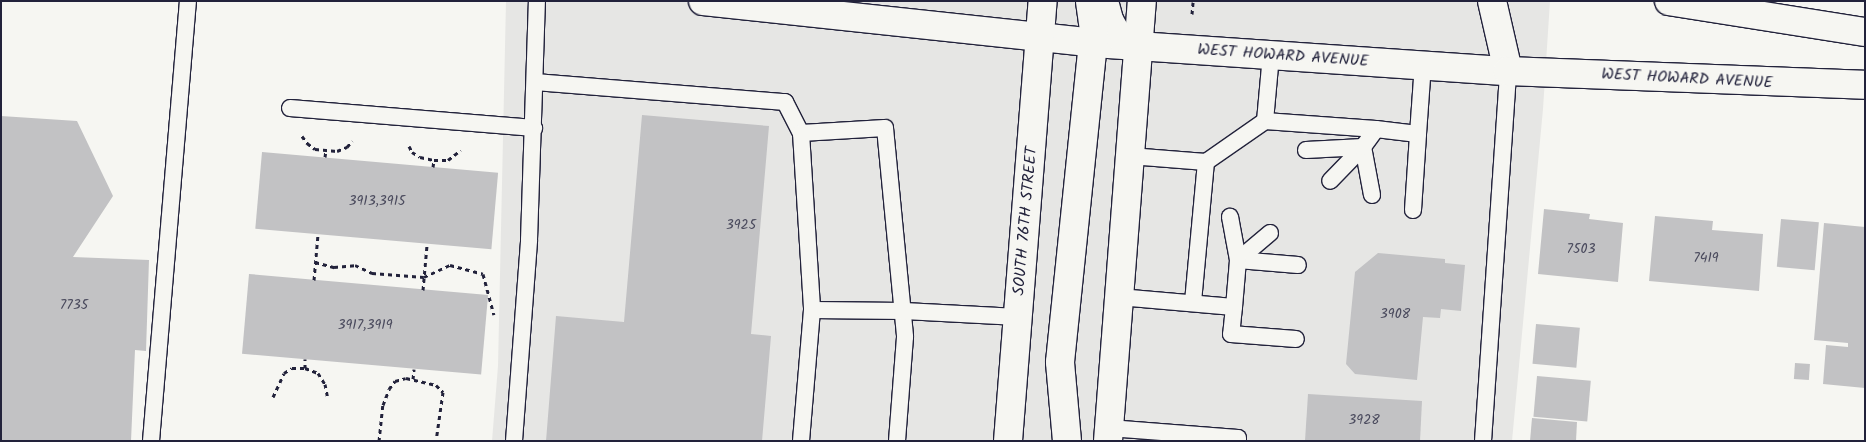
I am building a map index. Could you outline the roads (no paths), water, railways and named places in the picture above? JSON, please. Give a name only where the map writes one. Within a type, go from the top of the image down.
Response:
[{"type":"street","name":"WEST HOWARD AVENUE","points":[[702,1],[833,9],[1040,39],[1093,43],[1508,71],[1865,86]]},
{"type":"street","name":"SOUTH 76TH STREET","points":[[1008,441],[1044,1]]},
{"type":"street","points":[[1067,441],[1060,362],[1093,43],[1094,30],[1090,1]]},
{"type":"street","points":[[1104,1],[1109,20],[1115,31],[1123,40],[1138,46]]},
{"type":"street","points":[[1109,434],[1142,1]]},
{"type":"street","points":[[1492,1],[1508,71]]},
{"type":"street","points":[[1670,1],[1865,32]]},
{"type":"lane","points":[[151,441],[188,1]]},
{"type":"lane","points":[[514,441],[529,240],[537,1]]},
{"type":"lane","points":[[1265,121],[1271,55]]},
{"type":"lane","points":[[1413,210],[1423,65]]},
{"type":"lane","points":[[1483,441],[1508,71]]},
{"type":"lane","points":[[535,82],[785,102],[801,133],[812,310],[801,441]]},
{"type":"lane","points":[[290,108],[534,128]]},
{"type":"lane","points":[[1130,156],[1206,162],[1265,121],[1418,134]]},
{"type":"lane","points":[[801,133],[885,128],[906,337],[898,441]]},
{"type":"lane","points":[[1330,181],[1363,147],[1376,129]]},
{"type":"lane","points":[[1306,150],[1363,147]]},
{"type":"lane","points":[[1363,147],[1372,195]]},
{"type":"lane","points":[[1193,302],[1206,162]]},
{"type":"lane","points":[[1230,217],[1238,260],[1232,334],[1296,339]]},
{"type":"lane","points":[[1238,260],[1270,232]]},
{"type":"lane","points":[[1238,260],[1298,265]]},
{"type":"lane","points":[[1119,297],[1234,307]]},
{"type":"lane","points":[[812,310],[904,311],[1018,317]]},
{"type":"lane","points":[[1109,434],[1238,438],[1238,441]]}]
